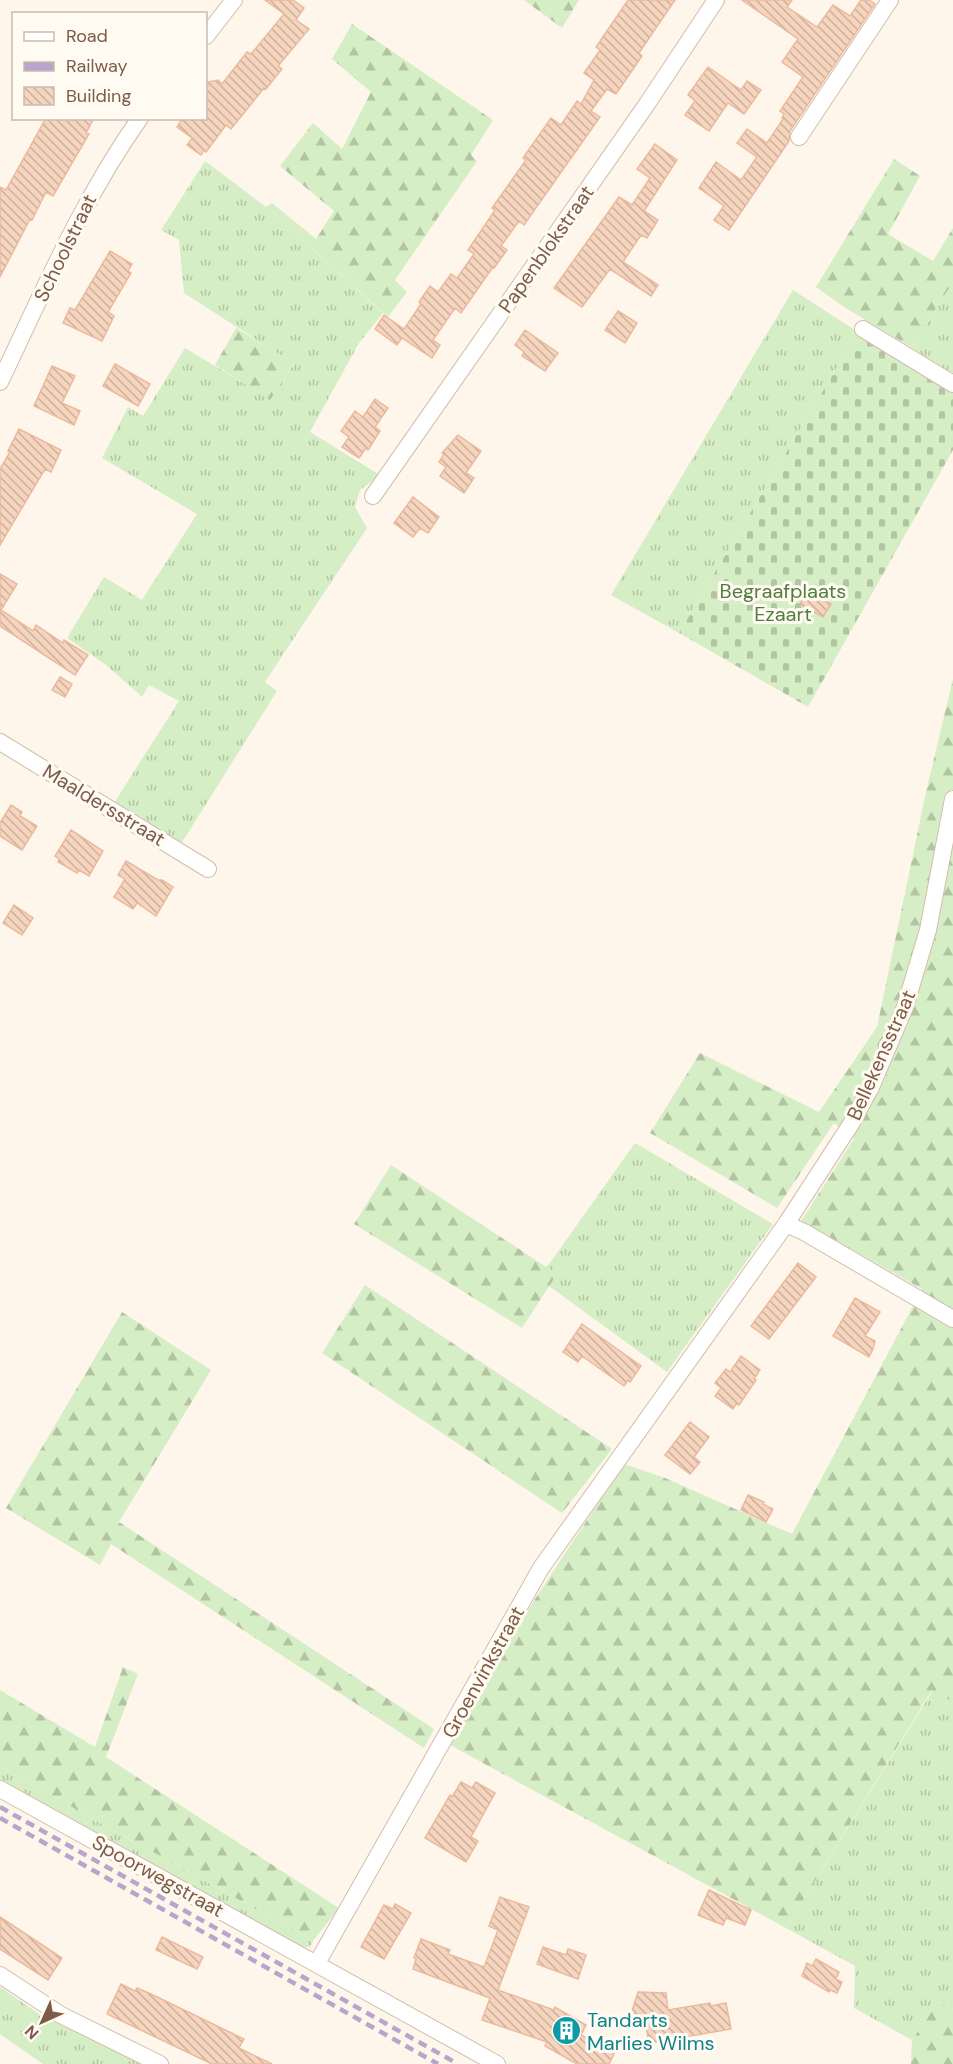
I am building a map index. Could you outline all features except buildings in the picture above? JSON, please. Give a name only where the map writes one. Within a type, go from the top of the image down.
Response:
[{"type":"street","points":[[207,35],[234,0]]},
{"type":"street","name":"Papenblokstraat","points":[[373,496],[647,104],[716,0]]},
{"type":"street","points":[[799,137],[890,0]]},
{"type":"street","name":"Schoolstraat","points":[[0,382],[91,195],[109,163],[139,120]]},
{"type":"street","points":[[863,329],[953,384]]},
{"type":"street","name":"Maaldersstraat","points":[[0,742],[208,869]]},
{"type":"street","name":"Bellekensstraat","points":[[786,1224],[851,1124],[871,1087],[906,1007],[928,930],[953,799]]},
{"type":"street","points":[[786,1224],[804,1232],[953,1319]]},
{"type":"street","name":"Groenvinkstraat","points":[[317,1964],[541,1568],[786,1224]]},
{"type":"street","name":"Spoorwegstraat","points":[[0,1789],[317,1964]]},
{"type":"street","points":[[317,1964],[498,2064]]},
{"type":"street","points":[[0,1975],[61,2015],[160,2064]]},
{"type":"green space","points":[[524,0],[579,0],[562,28]]},
{"type":"green space","points":[[352,24],[493,120],[471,155],[477,161],[395,280],[407,292],[388,317],[266,207],[272,203],[316,239],[334,211],[280,166],[313,123],[342,149],[371,92],[332,59]]},
{"type":"green space","points":[[894,159],[920,176],[888,234],[933,261],[953,228],[953,282],[911,347],[844,307],[816,287]]},
{"type":"green space","points":[[205,161],[266,207],[383,313],[359,343],[310,432],[380,475],[360,490],[355,507],[367,528],[265,682],[277,691],[181,844],[114,803],[179,701],[149,685],[142,697],[106,665],[67,638],[104,577],[142,600],[197,514],[102,458],[128,407],[143,416],[185,348],[270,399],[294,364],[184,293],[179,240],[161,230]]},
{"type":"green space","points":[[953,282],[953,376],[911,347]]},
{"type":"green space","points":[[793,290],[858,332],[679,633],[611,595]]},
{"type":"green space","points":[[236,328],[294,363],[270,400],[215,365]]},
{"type":"green space","name":"Begraafplaats Ezaart","points":[[858,332],[953,390],[953,450],[808,707],[679,633]]},
{"type":"green space","points":[[953,679],[953,1702],[932,1690],[786,1928],[450,1745],[533,1602],[624,1464],[665,1478],[792,1534],[922,1289],[801,1221],[854,1139],[834,1123],[777,1208],[650,1133],[700,1053],[819,1112],[877,1027],[926,792]]},
{"type":"green space","points":[[635,1143],[773,1224],[667,1372],[549,1286],[556,1274],[547,1267]]},
{"type":"green space","points":[[391,1165],[557,1274],[522,1328],[354,1224]]},
{"type":"green space","points":[[365,1285],[612,1449],[562,1513],[322,1353]]},
{"type":"green space","points":[[122,1312],[211,1370],[119,1522],[434,1729],[424,1748],[111,1544],[100,1565],[6,1508]]},
{"type":"green space","points":[[123,1667],[138,1674],[106,1757],[339,1908],[313,1941],[0,1767],[0,1690],[95,1747]]},
{"type":"green space","points":[[933,1690],[953,1702],[953,2009],[938,2002],[912,2040],[854,2008],[855,1966],[786,1928]]},
{"type":"green space","points":[[0,1767],[313,1941],[310,1947],[296,1947],[0,1782]]},
{"type":"green space","points":[[0,1987],[39,2014],[143,2064],[43,2064],[0,2034]]},
{"type":"green space","points":[[938,2002],[953,2009],[953,2064],[911,2064],[912,2040]]},
{"type":"railway","points":[[0,1807],[458,2064]]},
{"type":"railway","points":[[0,1818],[438,2064]]},
{"type":"place","name":"Tandarts Marlies Wilms","points":[[566,2031]]}]
